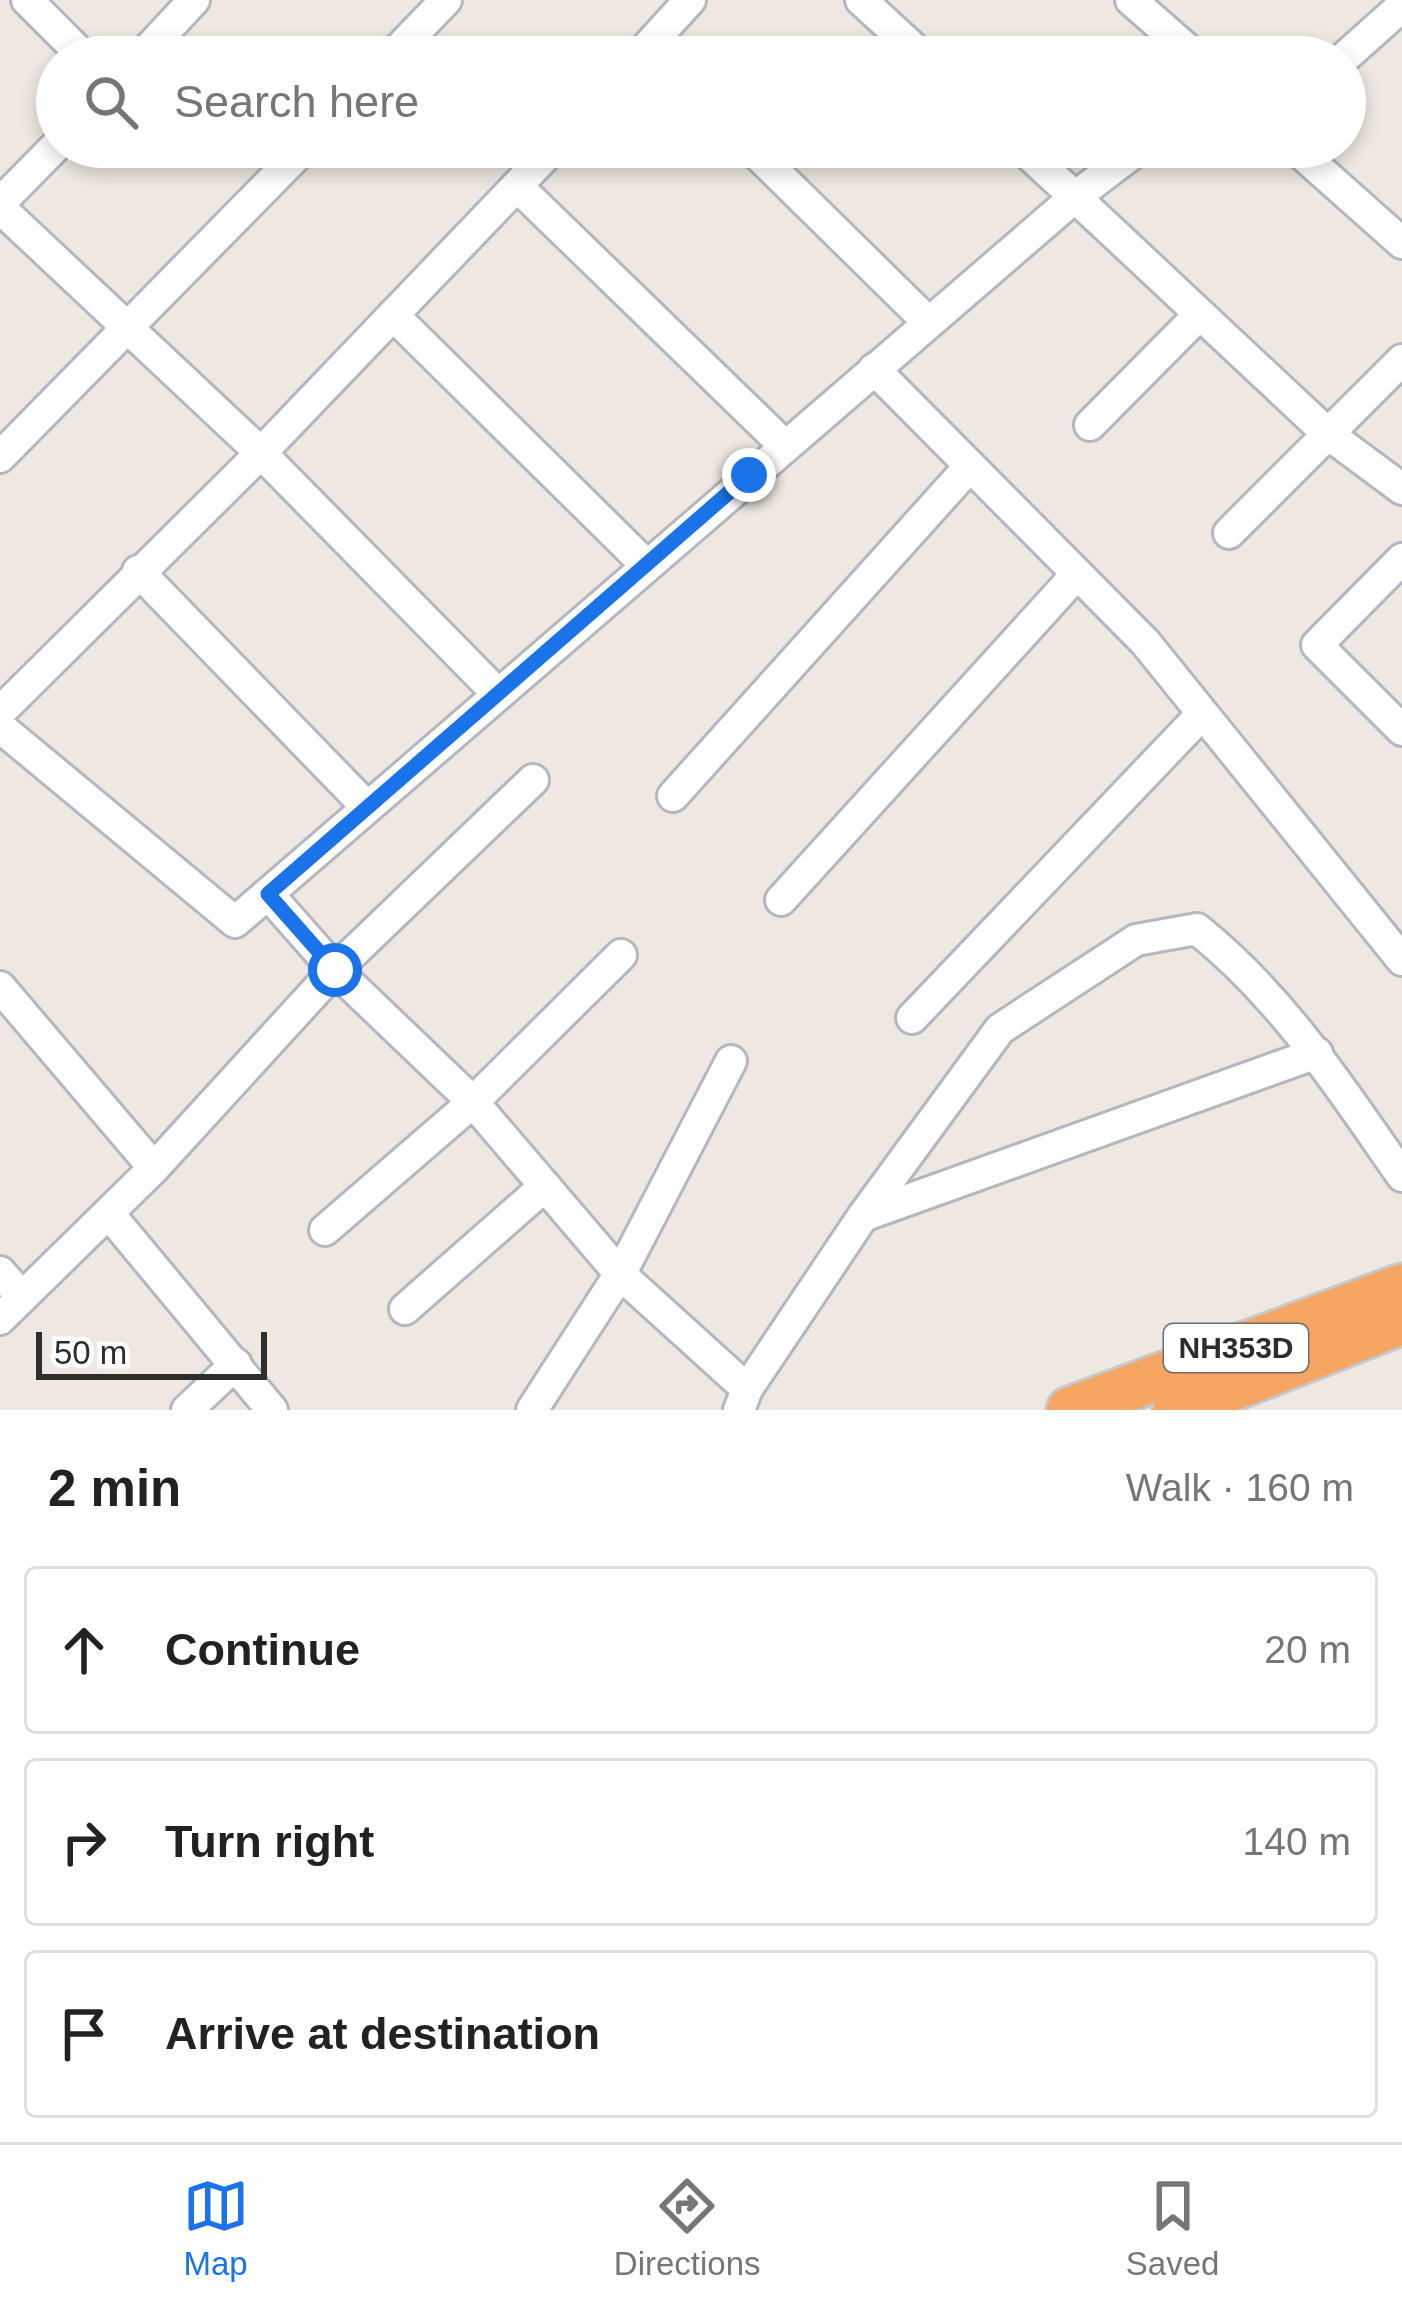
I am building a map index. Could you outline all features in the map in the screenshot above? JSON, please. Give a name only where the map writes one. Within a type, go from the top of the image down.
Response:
[{"type":"highway","name":"NH353D","points":[[1176,1410],[1402,1287]]},
{"type":"highway","name":"NH353D","points":[[1070,1410],[1321,1334],[1402,1321]]},
{"type":"street","points":[[27,0],[63,36]]},
{"type":"street","points":[[161,36],[194,0]]},
{"type":"street","points":[[411,36],[446,0]]},
{"type":"street","points":[[662,36],[690,0]]},
{"type":"street","points":[[861,0],[900,36]]},
{"type":"street","points":[[1131,0],[1172,36]]},
{"type":"street","points":[[1366,38],[1402,6]]},
{"type":"street","points":[[36,167],[0,206],[261,453],[497,693]]},
{"type":"street","points":[[0,457],[285,168]]},
{"type":"street","points":[[0,712],[261,453],[534,168]]},
{"type":"street","points":[[771,168],[928,322]]},
{"type":"street","points":[[1044,168],[1328,434],[1402,490]]},
{"type":"street","points":[[0,727],[235,922],[645,564],[1114,168]]},
{"type":"street","points":[[1318,168],[1402,243]]},
{"type":"street","points":[[517,186],[784,446]]},
{"type":"street","points":[[393,315],[645,564]]},
{"type":"street","points":[[1090,424],[1199,315]]},
{"type":"street","points":[[1229,533],[1402,360]]},
{"type":"street","points":[[874,369],[1145,642],[1402,960]]},
{"type":"street","points":[[673,796],[970,466]]},
{"type":"street","points":[[1402,560],[1317,645],[1402,730]]},
{"type":"street","points":[[138,572],[367,807]]},
{"type":"street","points":[[781,900],[1077,574]]},
{"type":"street","points":[[912,1018],[1202,715]]},
{"type":"street","points":[[0,1272],[11,1308],[110,1215],[335,970],[533,781]]},
{"type":"street","points":[[268,894],[335,970],[473,1102],[620,1274],[743,1400],[863,1216],[1000,1029],[1136,940],[1197,929],[1247,969],[1317,1053],[1402,1177]]},
{"type":"street","points":[[325,1230],[473,1102],[620,956]]},
{"type":"street","points":[[0,987],[154,1168]]},
{"type":"street","points":[[863,1216],[1317,1053]]},
{"type":"street","points":[[532,1410],[620,1274],[731,1061]]},
{"type":"street","points":[[405,1309],[544,1186]]},
{"type":"street","points":[[110,1215],[272,1410]]},
{"type":"street","points":[[187,1410],[236,1364]]},
{"type":"route","points":[[335,970],[268,894],[749,475]]}]
